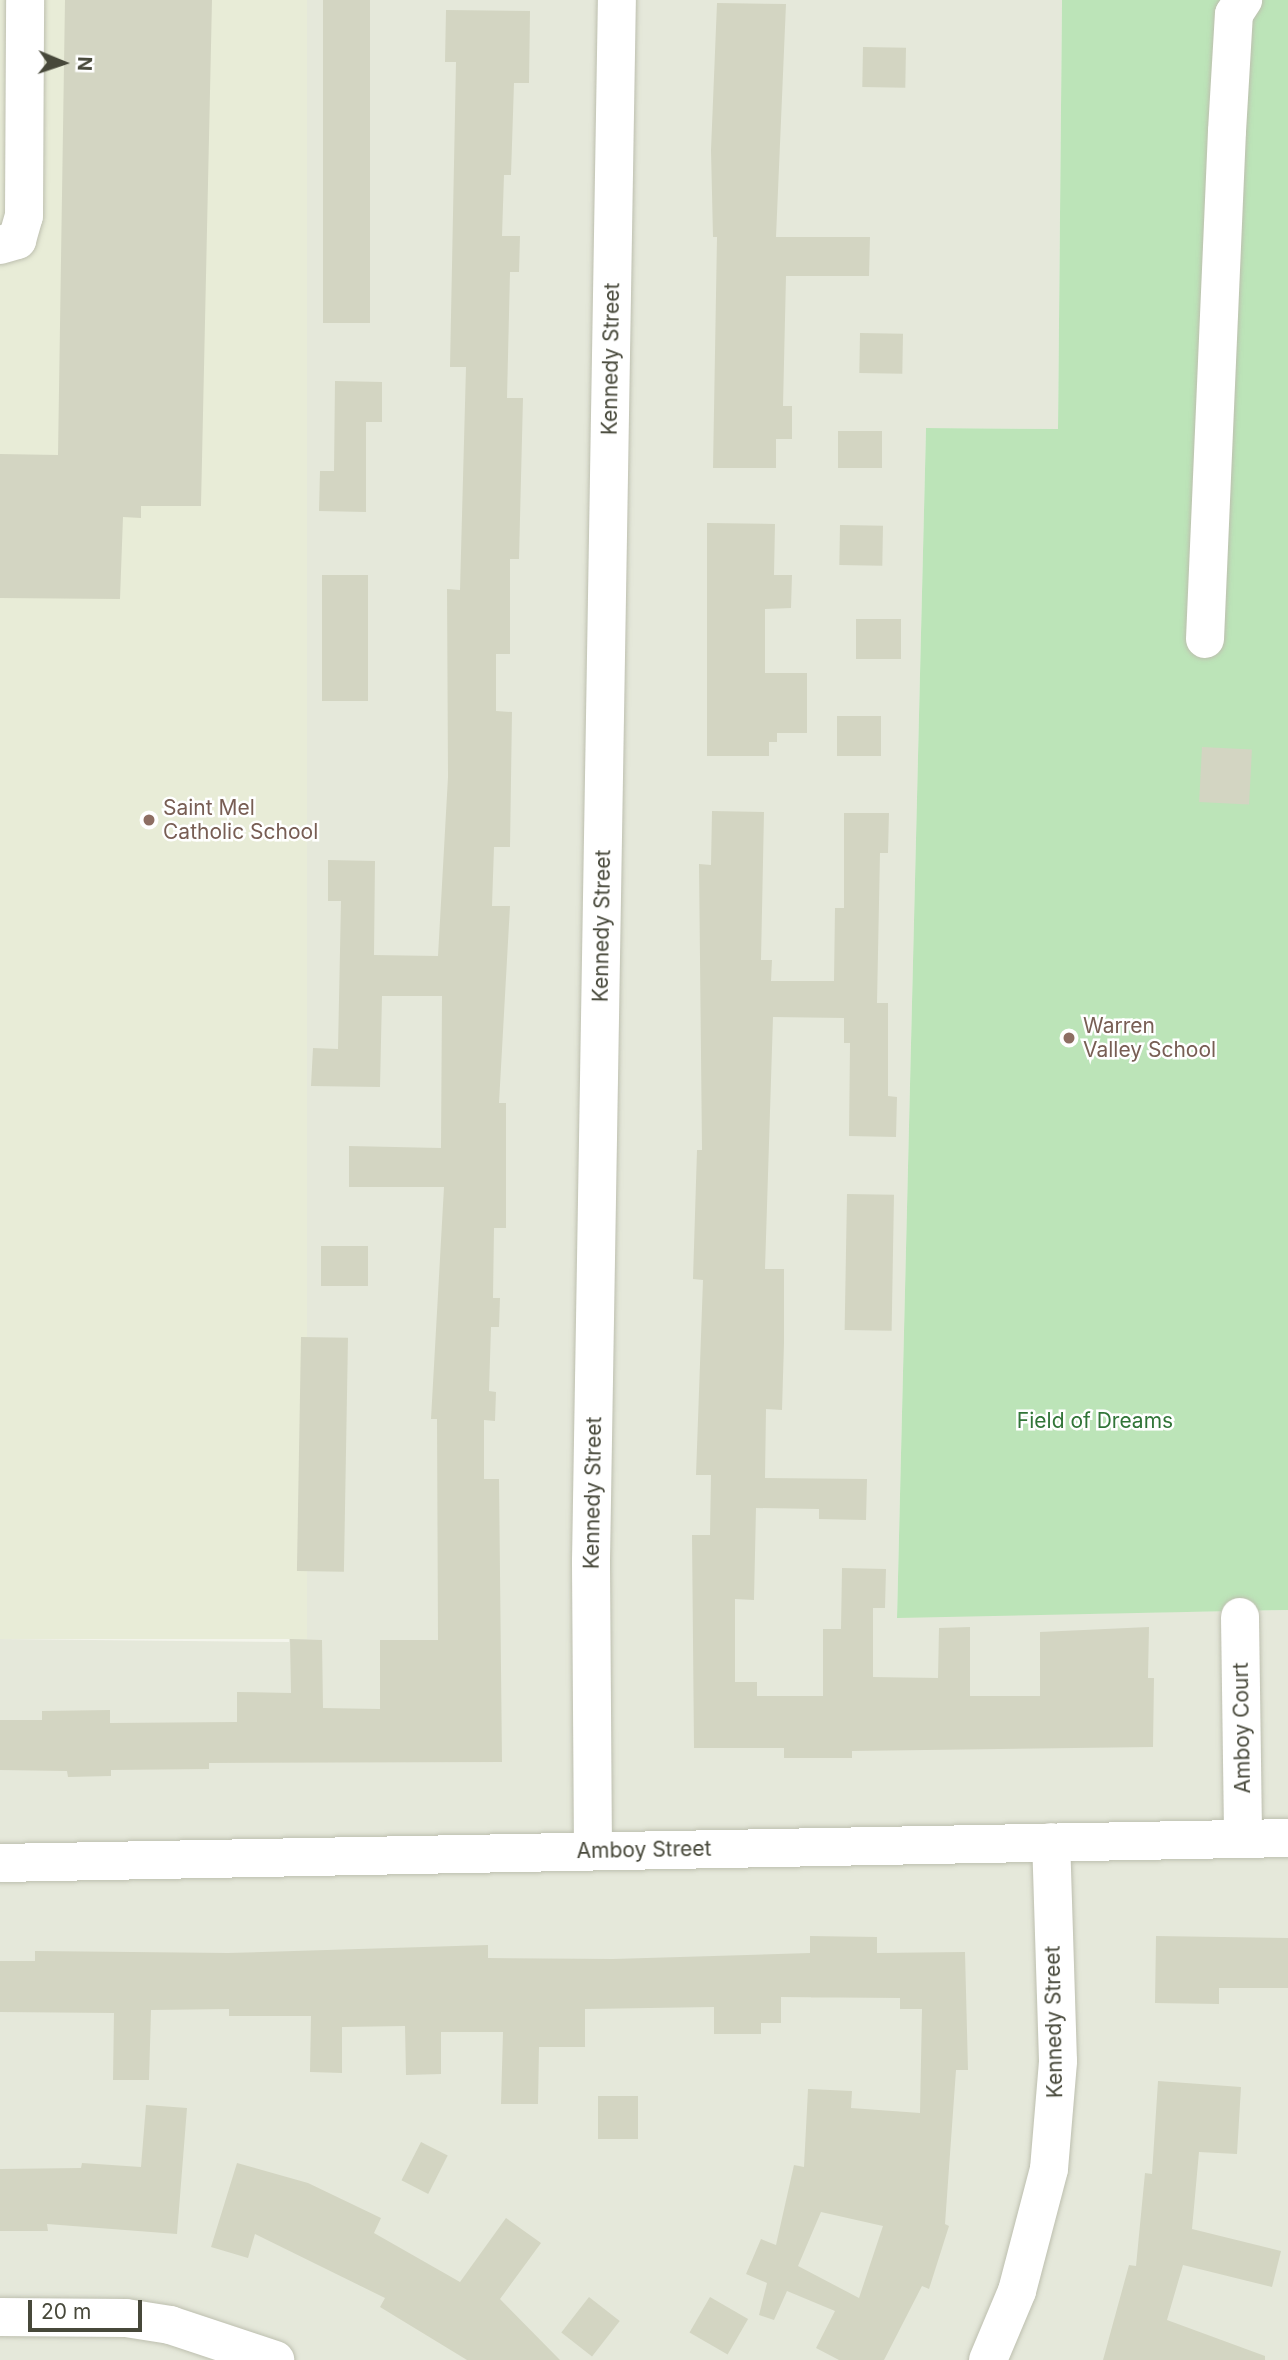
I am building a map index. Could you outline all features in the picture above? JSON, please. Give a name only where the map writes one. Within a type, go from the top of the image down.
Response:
[{"type":"street","points":[[0,245],[17,240],[24,216],[25,0]]},
{"type":"street","name":"Kennedy Street","points":[[593,1851],[592,1533],[617,0]]},
{"type":"street","points":[[1205,639],[1234,14],[1243,0]]},
{"type":"street","name":"Amboy Court","points":[[1240,1617],[1243,1839]]},
{"type":"street","name":"Amboy Street","points":[[0,1863],[1288,1838]]},
{"type":"street","name":"Kennedy Street","points":[[988,2360],[1017,2291],[1049,2169],[1058,2062],[1051,1842]]},
{"type":"street","points":[[0,2317],[99,2317],[159,2323],[240,2344],[275,2360]]},
{"type":"shaded area","name":"Saint Mel Catholic School","points":[[0,0],[307,0],[307,1639],[0,1639]]},
{"type":"shaded area","points":[[307,0],[1062,0],[1058,429],[926,428],[897,1617],[1288,1610],[1288,2360],[0,2360],[0,1639],[289,1642]]},
{"type":"green space","name":"Field of Dreams","points":[[1062,0],[1288,0],[1288,1610],[897,1618],[926,428],[1058,429]]},
{"type":"building","points":[[65,0],[212,0],[201,506],[141,506],[141,518],[123,517],[120,599],[0,598],[0,454],[58,455]]},
{"type":"building","points":[[323,0],[370,0],[370,323],[323,323]]},
{"type":"building","points":[[717,3],[786,4],[776,237],[870,237],[869,276],[786,276],[783,406],[792,406],[792,439],[776,439],[776,468],[713,468],[717,237],[713,237],[711,150]]},
{"type":"building","points":[[446,10],[530,11],[529,83],[514,83],[511,175],[504,175],[502,236],[520,236],[519,272],[510,272],[507,398],[523,398],[519,559],[510,559],[510,654],[496,654],[496,711],[512,712],[510,847],[494,847],[492,906],[510,906],[499,1103],[506,1103],[506,1228],[494,1228],[493,1298],[500,1298],[499,1327],[491,1327],[489,1391],[496,1392],[495,1421],[484,1420],[484,1479],[499,1479],[502,1762],[209,1763],[209,1769],[111,1770],[111,1776],[68,1777],[67,1771],[0,1770],[0,1720],[42,1720],[42,1711],[110,1710],[110,1723],[237,1722],[237,1692],[291,1693],[290,1639],[322,1640],[323,1708],[380,1709],[380,1640],[438,1640],[437,1419],[431,1419],[444,1187],[349,1187],[349,1146],[441,1148],[442,996],[382,996],[380,1087],[311,1086],[313,1048],[338,1049],[341,901],[328,901],[328,860],[375,861],[374,955],[438,956],[448,777],[447,589],[460,590],[466,367],[450,367],[456,62],[445,62]]},
{"type":"building","points":[[863,47],[906,48],[905,88],[862,87]]},
{"type":"building","points":[[860,333],[903,334],[902,374],[859,373]]},
{"type":"building","points":[[335,381],[382,382],[382,422],[366,422],[366,512],[319,511],[320,471],[334,471]]},
{"type":"building","points":[[838,431],[882,431],[882,468],[838,468]]},
{"type":"building","points":[[707,523],[775,524],[774,575],[792,575],[791,608],[765,609],[765,673],[807,673],[807,733],[777,733],[777,742],[769,742],[769,756],[707,756]]},
{"type":"building","points":[[840,525],[883,526],[882,566],[839,565]]},
{"type":"building","points":[[322,575],[368,575],[368,701],[322,701]]},
{"type":"building","points":[[856,619],[901,619],[901,659],[856,659]]},
{"type":"building","points":[[837,716],[881,716],[881,756],[837,756]]},
{"type":"building","points":[[1202,747],[1252,750],[1249,805],[1199,802]]},
{"type":"building","points":[[712,811],[764,812],[761,960],[772,960],[771,981],[834,981],[835,908],[844,908],[844,813],[889,813],[888,853],[880,853],[877,1003],[888,1003],[888,1096],[897,1097],[896,1137],[849,1136],[850,1043],[844,1043],[844,1018],[773,1017],[765,1269],[784,1269],[784,1343],[782,1410],[766,1409],[765,1478],[867,1479],[866,1520],[819,1519],[819,1509],[756,1508],[754,1600],[735,1599],[735,1682],[757,1682],[757,1696],[823,1696],[823,1629],[841,1629],[842,1568],[886,1569],[885,1608],[873,1608],[873,1677],[938,1678],[939,1628],[970,1627],[970,1696],[1040,1696],[1040,1632],[1149,1627],[1148,1678],[1154,1678],[1153,1747],[852,1751],[852,1758],[784,1758],[784,1748],[694,1748],[692,1535],[710,1535],[711,1475],[696,1475],[703,1280],[693,1279],[697,1150],[702,1150],[699,864],[711,865]]},
{"type":"building","points":[[847,1194],[894,1195],[892,1331],[845,1330]]},
{"type":"building","points":[[321,1246],[368,1246],[368,1286],[321,1286]]},
{"type":"building","points":[[301,1337],[348,1338],[344,1572],[297,1571]]},
{"type":"building","points":[[810,1936],[877,1937],[877,1953],[965,1952],[968,2070],[956,2070],[945,2224],[949,2226],[929,2289],[922,2286],[884,2360],[839,2360],[816,2348],[835,2311],[787,2291],[774,2320],[759,2315],[767,2283],[746,2274],[761,2239],[776,2245],[794,2165],[804,2167],[808,2089],[852,2091],[851,2108],[920,2113],[922,2009],[900,2009],[900,1998],[781,1997],[781,2023],[761,2023],[761,2034],[714,2034],[714,2007],[585,2009],[585,2047],[539,2047],[538,2104],[501,2104],[503,2032],[441,2032],[441,2074],[406,2075],[405,2026],[342,2027],[342,2073],[310,2072],[311,2016],[229,2016],[229,2009],[151,2010],[149,2080],[113,2080],[114,2013],[0,2012],[0,1961],[35,1961],[35,1951],[228,1953],[488,1945],[488,1958],[613,1959],[810,1953]],"holes":[[[821,2212],[883,2226],[859,2298],[798,2266]]]},
{"type":"building","points":[[1156,1936],[1288,1938],[1288,1988],[1219,1988],[1219,2004],[1155,2003]]},
{"type":"building","points":[[1158,2081],[1241,2087],[1237,2154],[1199,2152],[1192,2229],[1281,2251],[1272,2287],[1183,2265],[1167,2320],[1265,2356],[1265,2360],[1103,2360],[1129,2265],[1136,2266],[1145,2173],[1152,2174]]},
{"type":"building","points":[[598,2096],[638,2096],[638,2139],[598,2139]]},
{"type":"building","points":[[146,2105],[187,2108],[177,2234],[47,2224],[48,2231],[0,2231],[0,2169],[81,2168],[82,2163],[141,2167]]},
{"type":"building","points":[[421,2142],[448,2156],[428,2194],[401,2180]]},
{"type":"building","points":[[237,2163],[308,2183],[381,2218],[374,2233],[460,2282],[506,2218],[541,2243],[500,2299],[560,2360],[467,2360],[380,2307],[385,2298],[255,2234],[248,2258],[211,2247]]},
{"type":"building","points":[[589,2297],[620,2321],[592,2356],[561,2332]]},
{"type":"building","points":[[710,2297],[748,2319],[728,2355],[689,2333]]},
{"type":"place","name":"Saint Mel Catholic School","points":[[149,820]]},
{"type":"place","name":"Warren Valley School","points":[[1069,1038]]}]
